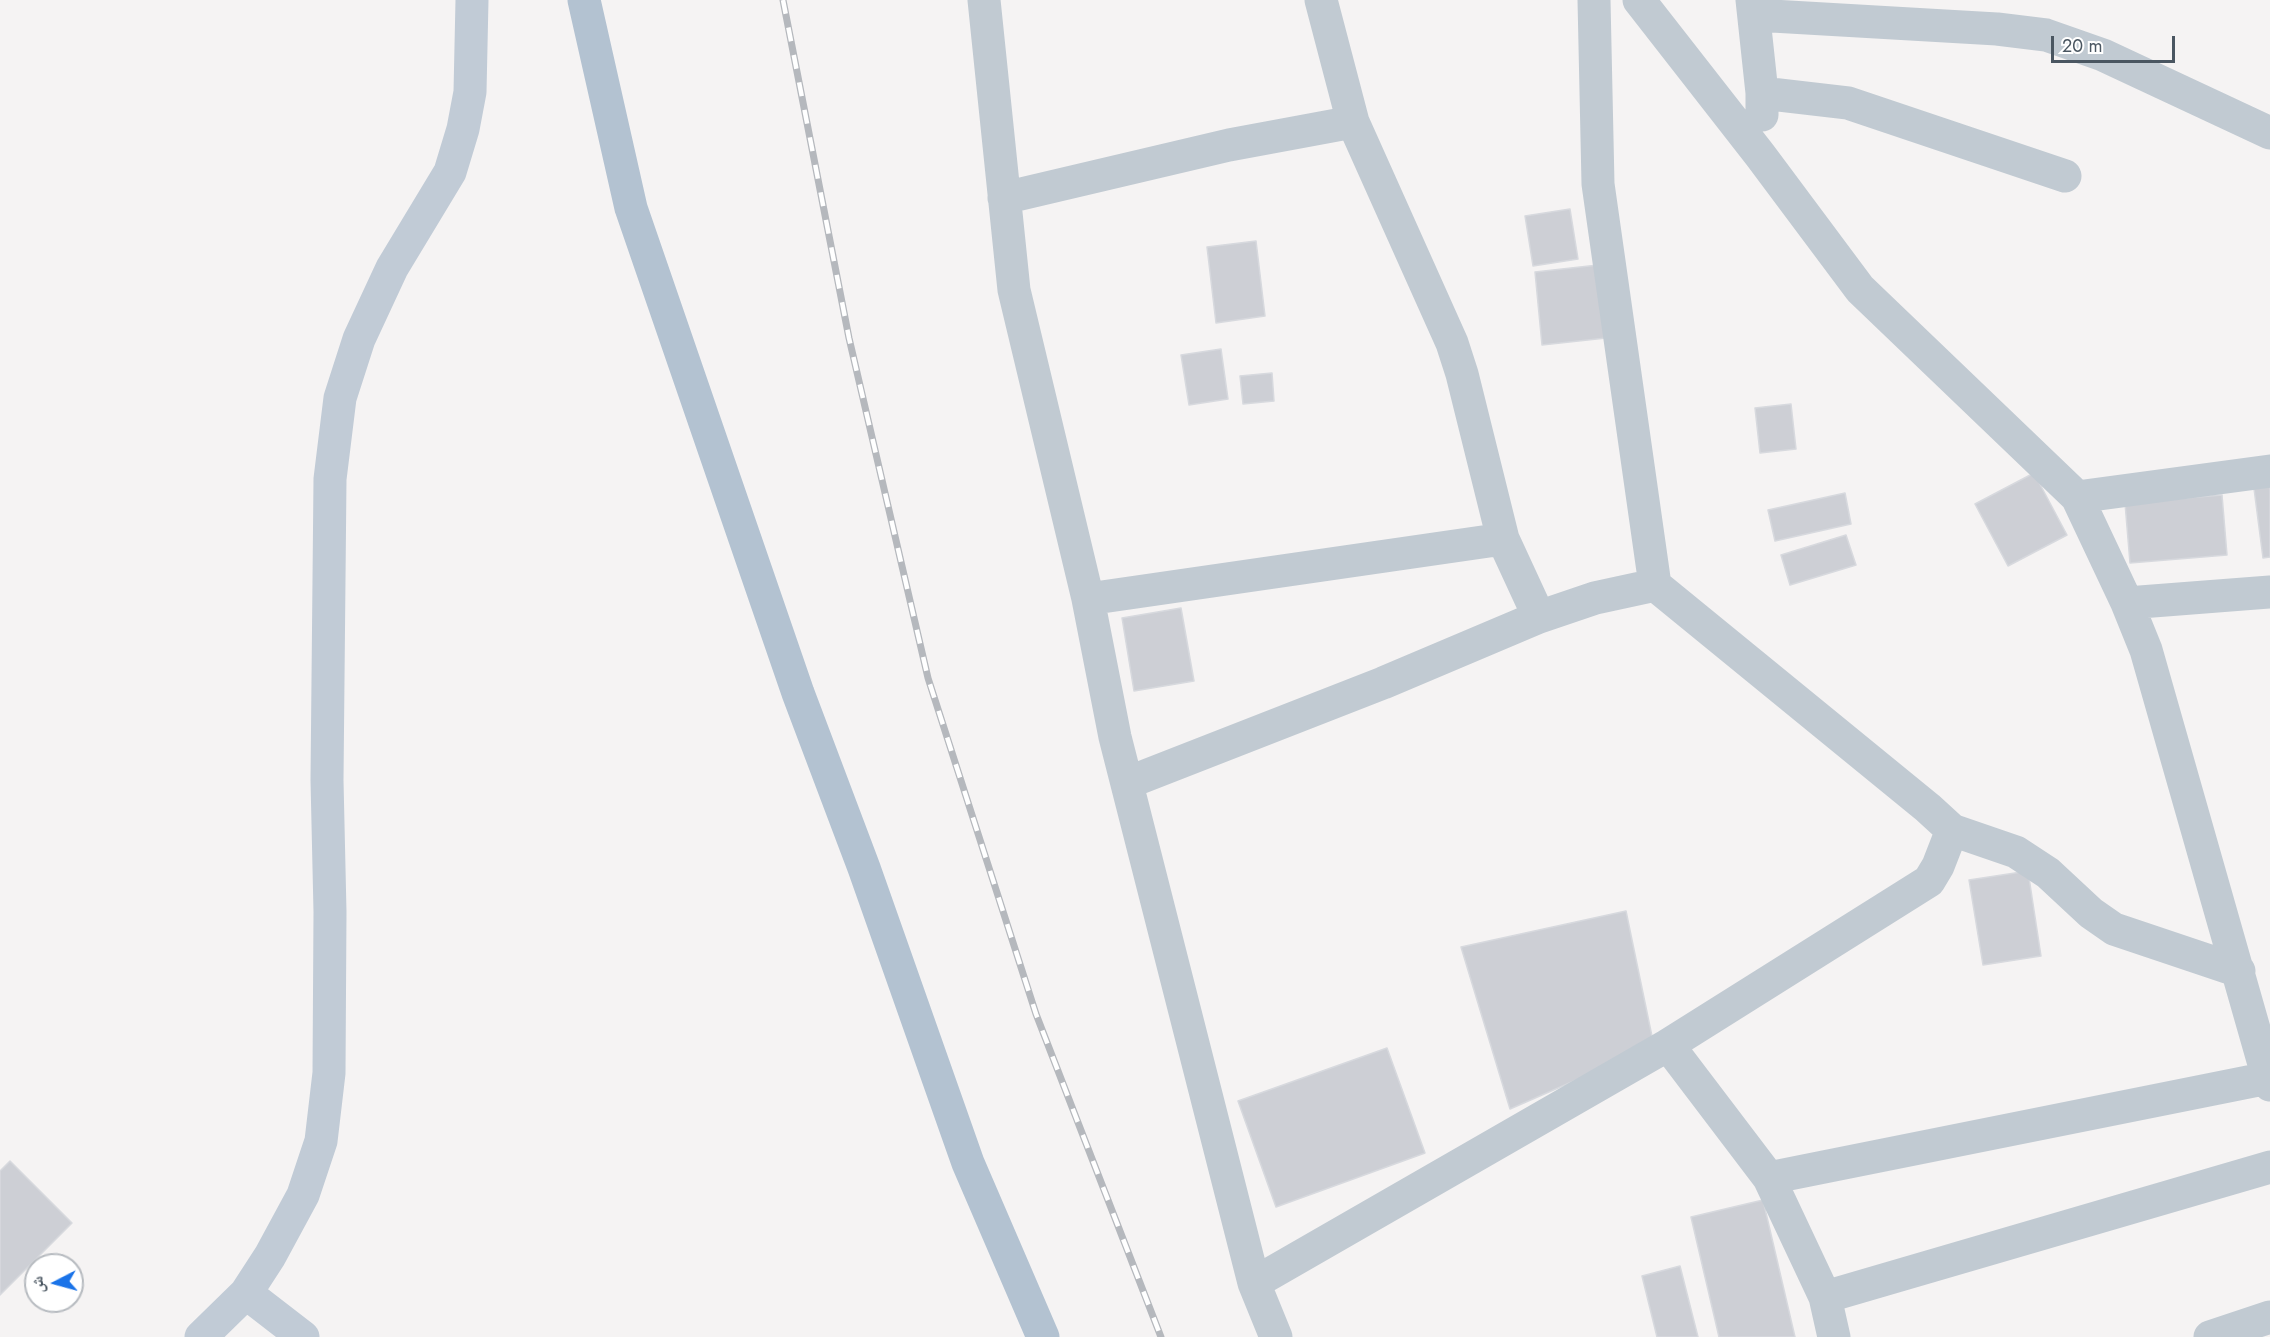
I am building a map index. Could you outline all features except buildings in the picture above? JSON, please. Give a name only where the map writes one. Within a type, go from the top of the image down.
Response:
[{"type":"main road","points":[[201,1337],[246,1293],[270,1256],[303,1195],[321,1141],[329,1073],[330,912],[327,780],[330,479],[340,398],[359,339],[392,268],[450,172],[463,129],[470,92],[472,0]]},
{"type":"main road","points":[[584,0],[631,208],[798,693],[864,868],[968,1163],[1043,1337]]},
{"type":"main road","points":[[246,1293],[303,1337]]},
{"type":"street","points":[[984,0],[1014,290],[1088,599],[1126,783],[1254,1283],[1276,1337]]},
{"type":"street","points":[[1321,0],[1353,122],[1452,343],[1462,374],[1503,539],[1539,617]]},
{"type":"street","points":[[1594,0],[1598,184],[1655,585],[1952,830],[2016,852],[2048,873],[2091,913],[2114,929],[2239,971]]},
{"type":"street","points":[[1639,0],[1760,154],[1860,289],[2077,497],[2127,603],[2146,650],[2269,1082],[1769,1178]]},
{"type":"street","points":[[1760,154],[1762,93],[1754,7],[2046,35],[2103,55],[2270,133]]},
{"type":"street","points":[[1762,93],[1848,103],[2065,176]]},
{"type":"street","points":[[1004,198],[1229,145],[1353,122]]},
{"type":"street","points":[[2077,497],[2270,471]]},
{"type":"street","points":[[1088,599],[1503,539]]},
{"type":"street","points":[[1126,783],[1383,683],[1539,617],[1595,598],[1655,585]]},
{"type":"street","points":[[2127,603],[2270,592]]},
{"type":"street","points":[[1254,1283],[1668,1045],[1929,881],[1938,866],[1952,830]]},
{"type":"street","points":[[1668,1045],[1769,1178],[1825,1297],[1834,1337]]},
{"type":"street","points":[[1825,1297],[2270,1167]]},
{"type":"street","points":[[2210,1337],[2270,1317]]},
{"type":"railway","points":[[783,0],[849,338],[928,678],[1036,1014],[1161,1337]]}]
